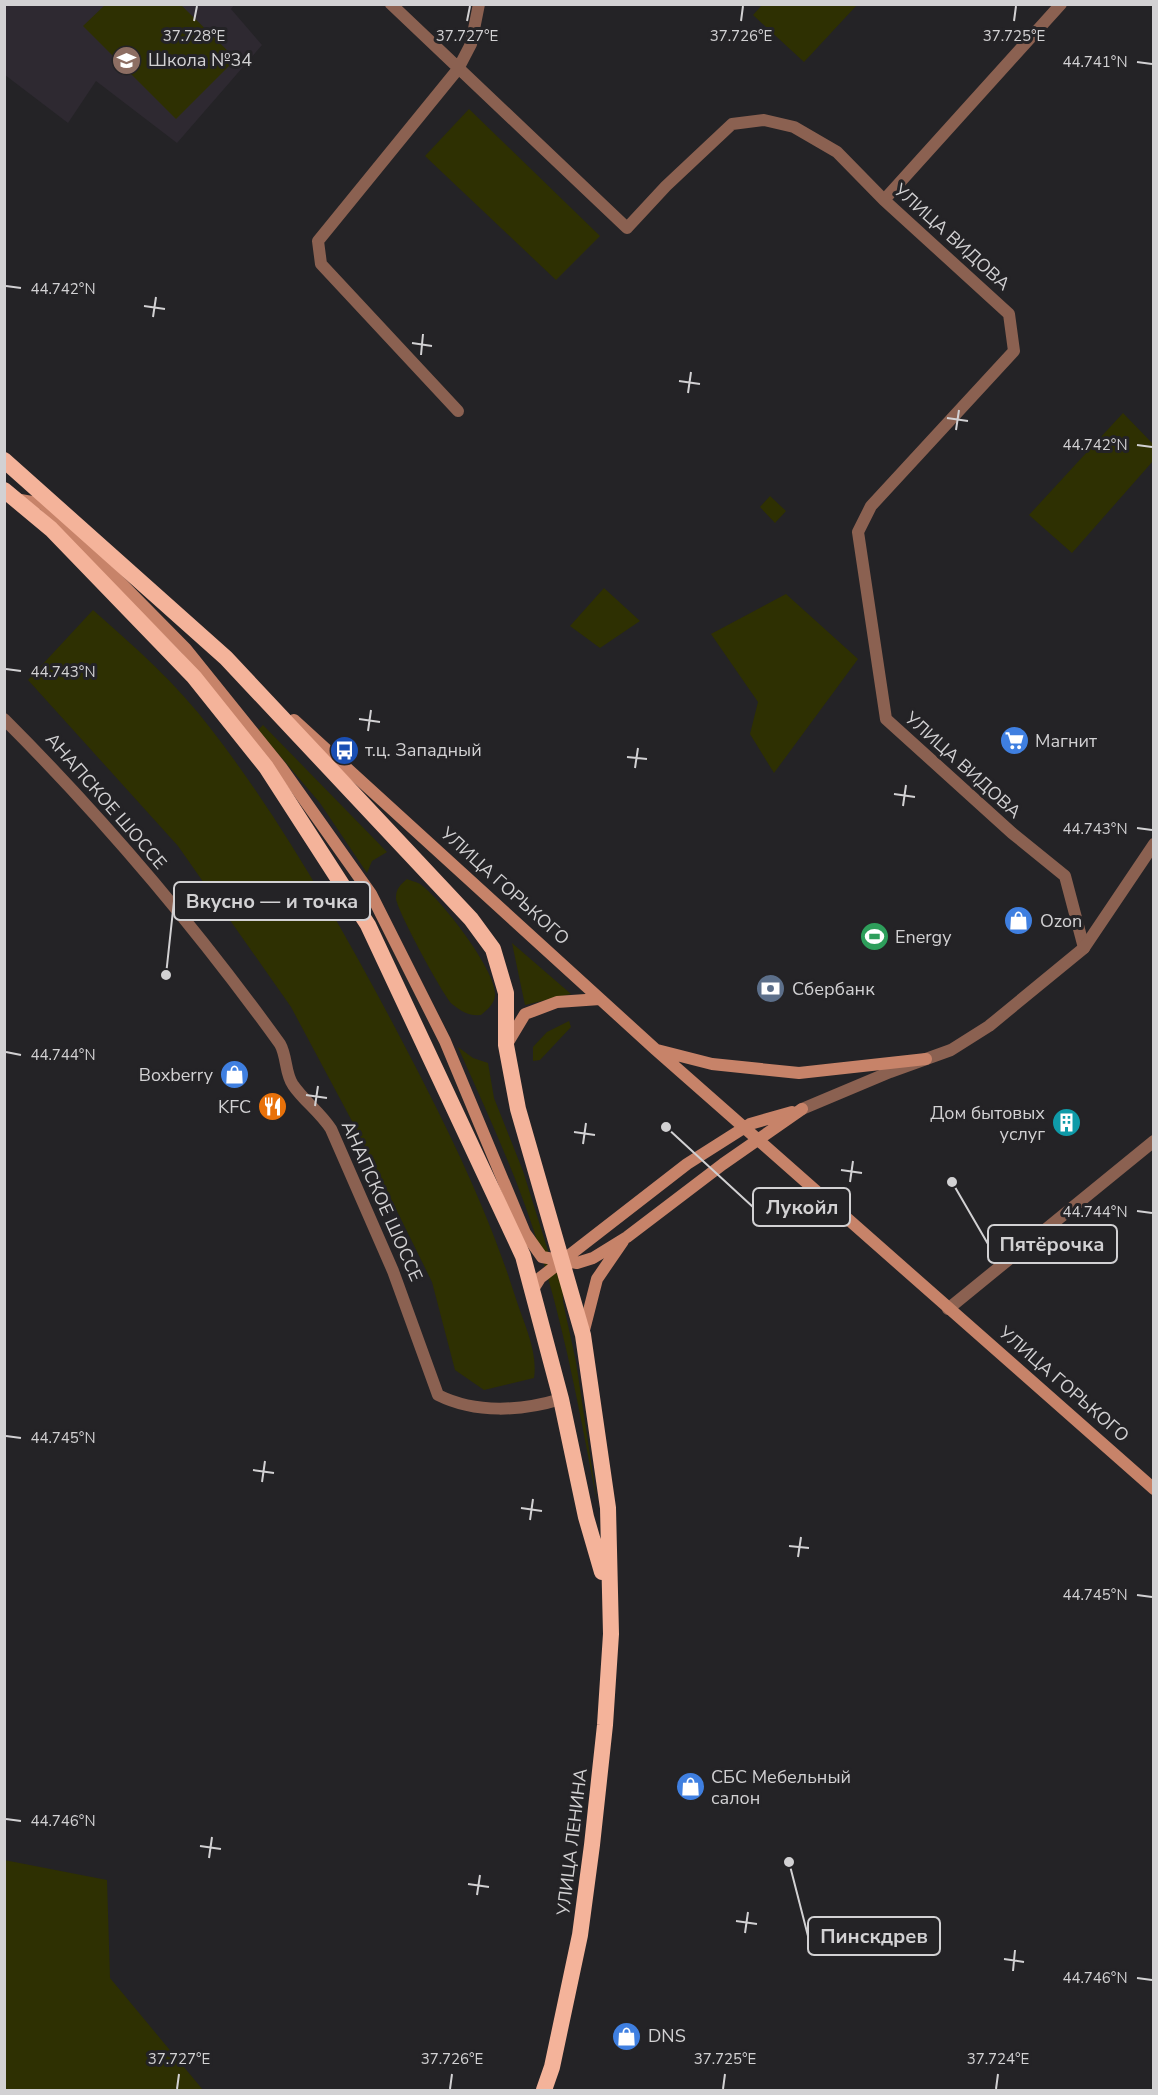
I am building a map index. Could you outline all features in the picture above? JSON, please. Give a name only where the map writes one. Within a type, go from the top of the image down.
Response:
[{"type":"highway","points":[[4,460],[226,658],[477,926],[493,949],[506,993],[506,1045],[518,1109],[583,1335],[608,1508],[608,1593]]},
{"type":"highway","points":[[9,494],[51,529],[201,686],[266,767],[368,925],[523,1256],[561,1399],[586,1517],[608,1593]]},
{"type":"highway","name":"УЛИЦА ЛЕНИНА","points":[[544,2091],[552,2067],[582,1923],[605,1725],[611,1634],[608,1593]]},
{"type":"main road","points":[[9,494],[43,504],[186,649],[281,767],[371,894],[445,1041],[525,1233],[542,1257],[577,1263],[593,1258],[627,1237],[802,1109]]},
{"type":"main road","name":"УЛИЦА ГОРЬКОГО","points":[[226,658],[655,1049],[1154,1489]]},
{"type":"main road","points":[[506,1045],[525,1014],[557,1002],[600,999]]},
{"type":"main road","points":[[655,1049],[712,1064],[799,1073],[926,1059]]},
{"type":"main road","points":[[532,1292],[540,1278],[687,1164],[744,1128],[802,1109]]},
{"type":"main road","points":[[583,1335],[597,1279],[627,1237]]},
{"type":"street","name":"УЛИЦА ВИДОВА","points":[[391,4],[627,228],[732,124],[764,120],[794,127],[837,152],[884,200],[1009,314],[1014,351],[871,506],[858,532],[886,719],[1012,833],[1065,876],[1084,948]]},
{"type":"street","points":[[458,411],[321,264],[318,241],[458,69],[471,44],[479,4]]},
{"type":"street","points":[[884,200],[1061,4]]},
{"type":"street","name":"АНАПСКОЕ ШОССЕ","points":[[4,719],[47,762],[225,969],[280,1044],[291,1084],[323,1115],[331,1129],[393,1271],[438,1395],[450,1401],[482,1407],[519,1408],[561,1399]]},
{"type":"street","points":[[802,1109],[951,1050],[989,1026],[1084,948],[1154,844]]},
{"type":"street","points":[[948,1309],[1154,1141]]},
{"type":"shaded area","points":[[763,4],[857,5],[804,62],[753,15]]},
{"type":"shaded area","name":"Школа №34","points":[[4,5],[234,5],[231,9],[262,45],[177,143],[96,81],[68,123],[5,75]]},
{"type":"shaded area","points":[[105,5],[181,5],[236,59],[176,119],[83,26]]},
{"type":"shaded area","points":[[469,109],[600,236],[556,280],[425,156]]},
{"type":"shaded area","points":[[1123,413],[1153,444],[1153,461],[1072,553],[1029,515]]},
{"type":"shaded area","points":[[770,496],[786,511],[775,523],[760,507]]},
{"type":"shaded area","points":[[604,588],[640,621],[600,648],[570,626]]},
{"type":"shaded area","points":[[786,594],[858,659],[774,773],[750,734],[758,702],[711,634]]},
{"type":"shaded area","points":[[93,610],[170,681],[198,712],[261,798],[328,907],[408,1052],[475,1191],[504,1262],[530,1338],[535,1368],[534,1378],[484,1390],[455,1370],[432,1282],[361,1138],[291,1007],[178,846],[28,680]]},
{"type":"shaded area","points":[[263,725],[387,852],[372,861],[367,873],[320,803],[258,730]]},
{"type":"shaded area","points":[[407,879],[420,884],[441,904],[466,936],[487,970],[495,996],[492,1004],[481,1015],[466,1013],[452,1004],[421,952],[396,898],[399,887]]},
{"type":"shaded area","points":[[512,943],[571,994],[525,1005]]},
{"type":"shaded area","points":[[569,1021],[571,1027],[540,1060],[533,1061],[533,1047],[547,1032]]},
{"type":"shaded area","points":[[458,1047],[473,1058],[488,1063],[494,1098],[523,1171],[549,1254],[562,1262],[563,1302],[576,1362],[597,1502],[565,1346],[533,1227],[492,1123]]},
{"type":"shaded area","points":[[4,1860],[107,1880],[110,1978],[203,2090],[5,2090]]},
{"type":"place","name":"Школа №34","points":[[127,60]]},
{"type":"place","name":"Магнит","points":[[1014,741]]},
{"type":"place","name":"т.ц. Западный","points":[[344,750]]},
{"type":"place","name":"Ozon","points":[[1019,921]]},
{"type":"place","name":"Energy","points":[[874,937]]},
{"type":"place","name":"Вкусно — и точка","points":[[166,975]]},
{"type":"place","name":"Сбербанк","points":[[771,989]]},
{"type":"place","name":"Boxberry","points":[[234,1075]]},
{"type":"place","name":"KFC","points":[[272,1107]]},
{"type":"place","name":"Дом бытовых услуг","points":[[1066,1123]]},
{"type":"place","name":"Лукойл","points":[[666,1127]]},
{"type":"place","name":"Пятёрочка","points":[[952,1182]]},
{"type":"place","name":"СБС Мебельный салон","points":[[690,1787]]},
{"type":"place","name":"Пинскдрев","points":[[789,1862]]},
{"type":"place","name":"DNS","points":[[627,2036]]}]
